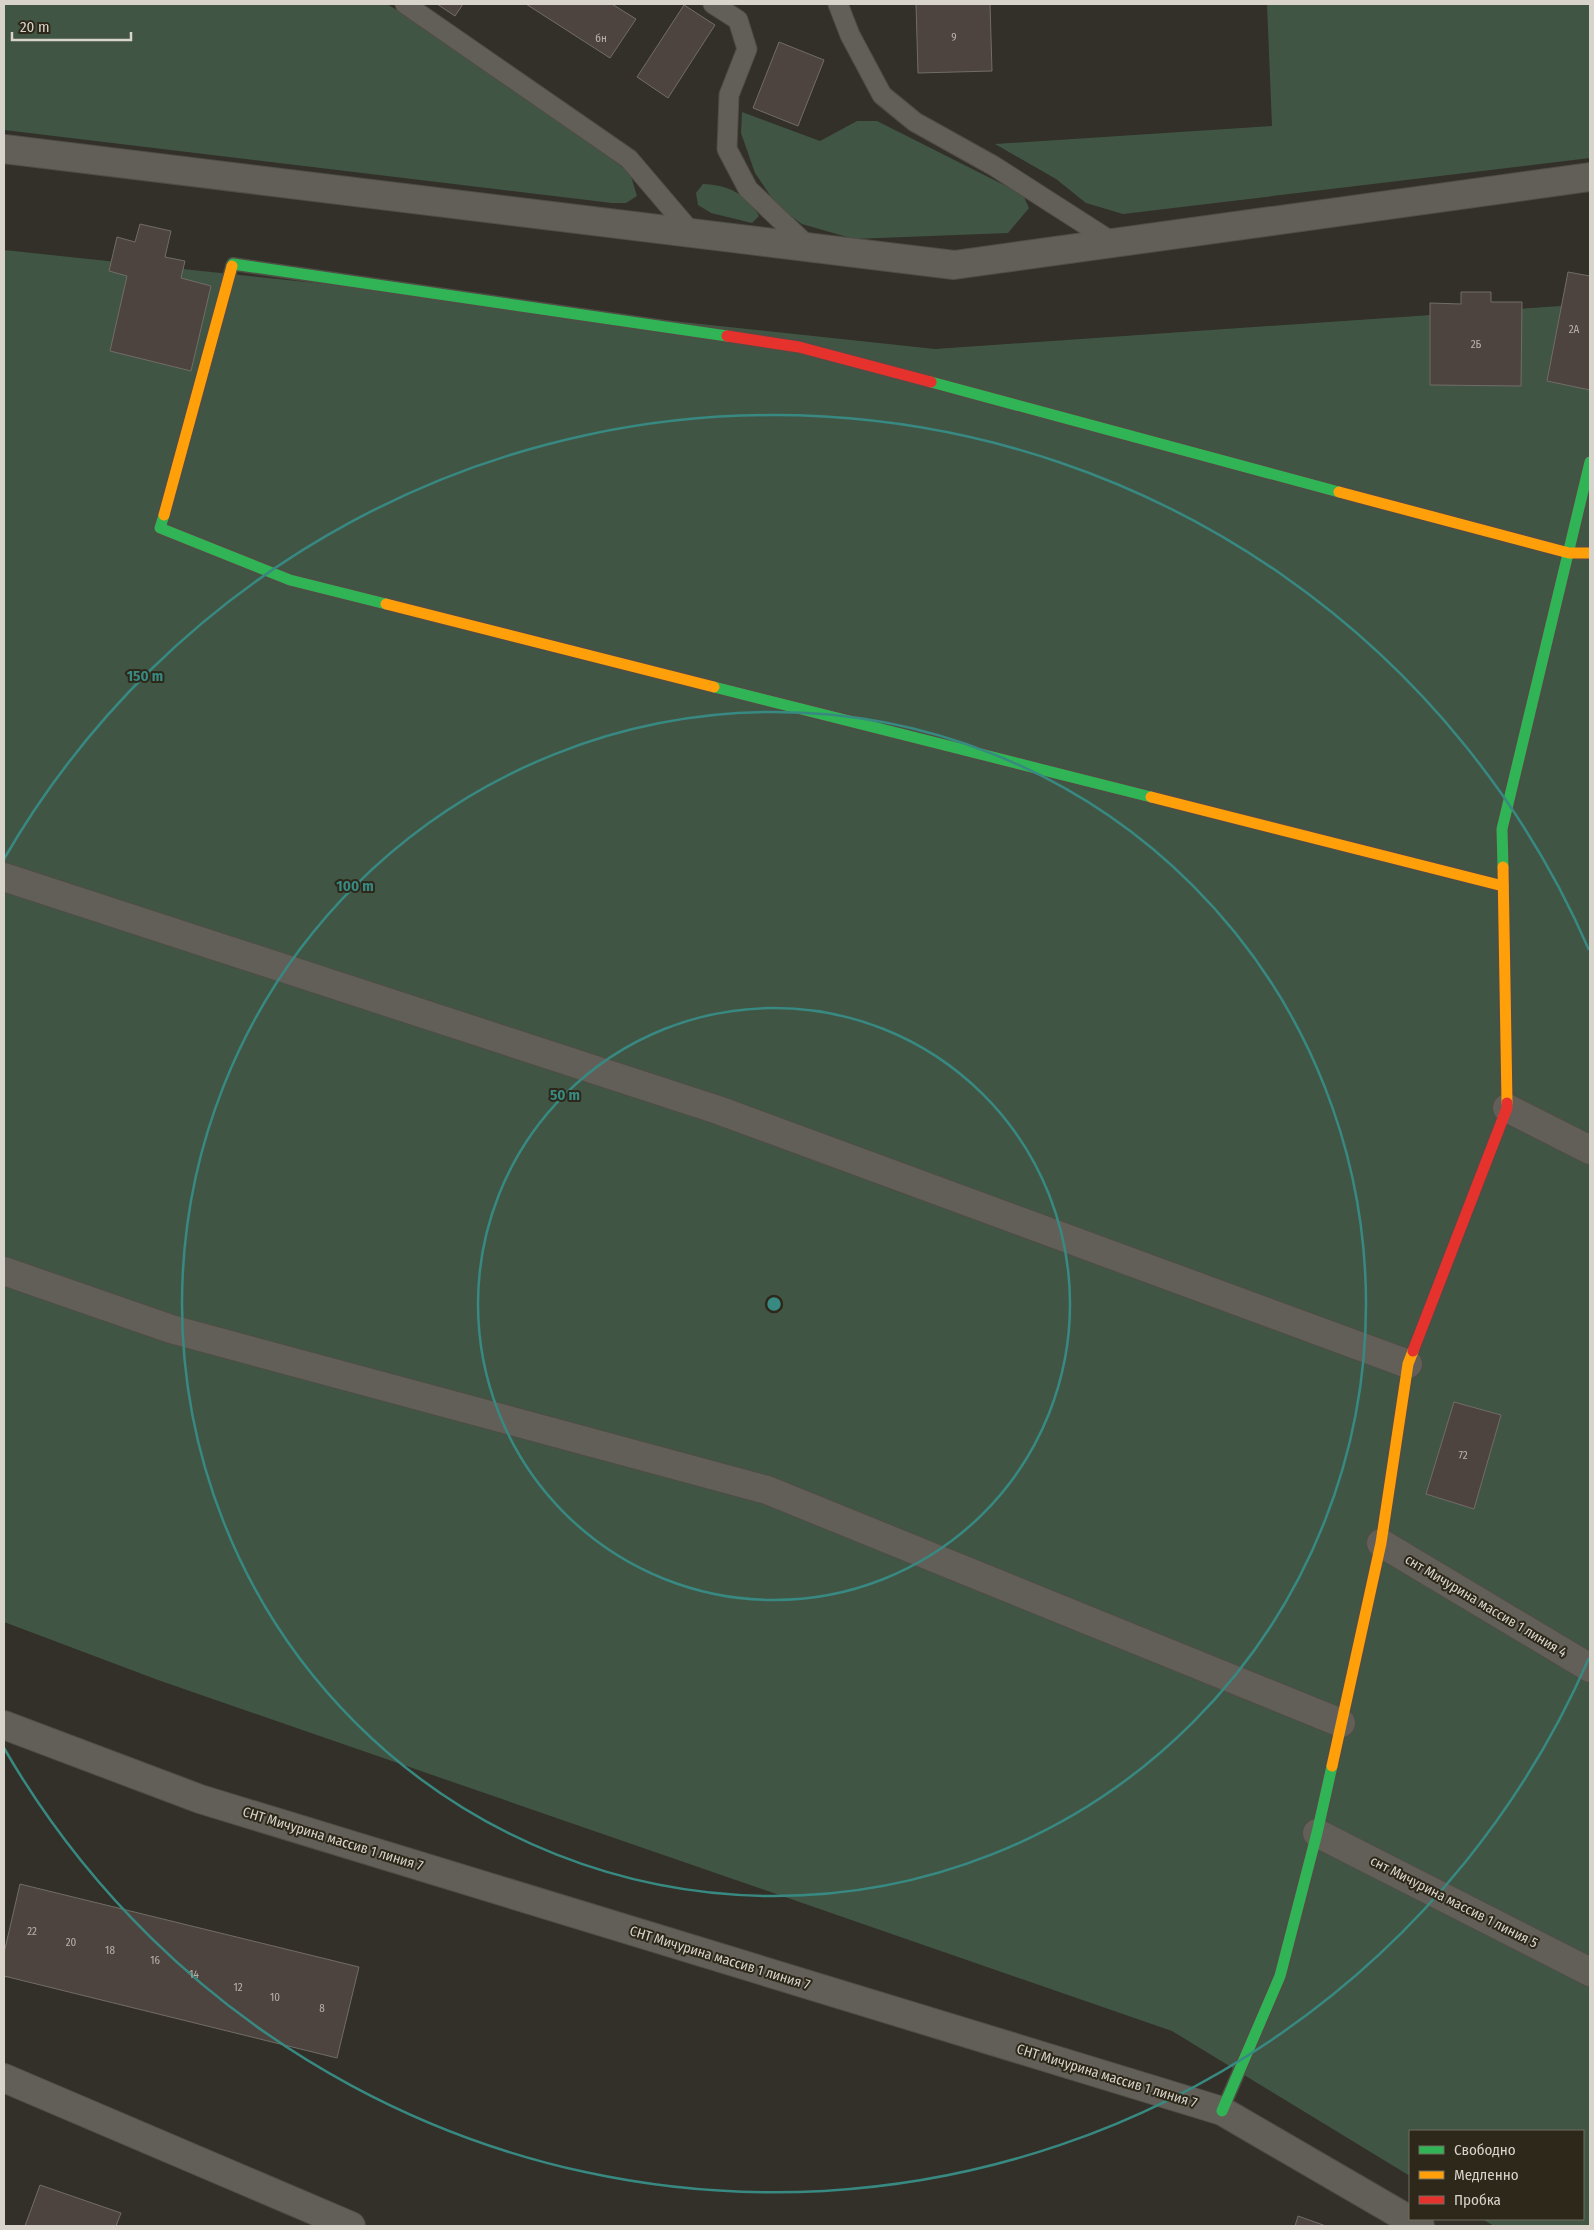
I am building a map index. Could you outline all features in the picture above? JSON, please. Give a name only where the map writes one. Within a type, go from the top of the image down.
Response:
[{"type":"street","points":[[4,150],[954,265],[1590,177]]},
{"type":"street","points":[[1503,886],[290,580],[160,528],[233,264],[799,347],[1569,553],[1590,553]]},
{"type":"street","points":[[1222,2111],[1280,1976],[1317,1833],[1381,1543],[1408,1364],[1507,1108],[1502,829],[1590,462]]},
{"type":"street","points":[[4,877],[718,1110],[1408,1364]]},
{"type":"street","points":[[1507,1108],[1590,1150]]},
{"type":"street","points":[[4,1271],[171,1329],[766,1490],[1342,1723]]},
{"type":"street","name":"снт Мичурина массив 1 линия 4","points":[[1381,1543],[1590,1668]]},
{"type":"street","name":"СНТ Мичурина массив 1 линия 7","points":[[4,1725],[200,1799],[1222,2111],[1409,2220]]},
{"type":"street","name":"снт Мичурина массив 1 линия 5","points":[[1317,1833],[1590,1972]]},
{"type":"street","points":[[4,2078],[351,2226]]},
{"type":"lane","points":[[405,4],[630,159],[692,233]]},
{"type":"lane","points":[[713,4],[738,20],[747,49],[728,96],[727,150],[748,189],[810,248]]},
{"type":"lane","points":[[838,4],[850,35],[882,95],[914,122],[994,166],[1114,243]]},
{"type":"green space","points":[[4,4],[387,4],[482,62],[630,173],[637,196],[626,203],[612,203],[4,130]]},
{"type":"green space","points":[[1267,4],[1590,4],[1590,158],[1123,214],[1086,203],[1056,179],[995,144],[1272,126]]},
{"type":"green space","points":[[742,112],[820,141],[857,121],[877,121],[1006,186],[1024,197],[1029,208],[1008,233],[854,239],[802,224],[778,207],[755,173],[741,133]]},
{"type":"green space","points":[[703,184],[721,186],[736,192],[754,208],[759,216],[752,223],[711,213],[698,205],[696,193]]},
{"type":"green space","points":[[4,250],[935,349],[1590,304],[1590,2226],[1494,2226],[1484,2220],[1584,2220],[1584,2130],[1409,2130],[1409,2175],[1172,2031],[158,1680],[4,1622]]},
{"type":"building","points":[[437,4],[463,4],[455,16]]},
{"type":"building","points":[[526,4],[612,4],[636,19],[610,58]]},
{"type":"building","points":[[916,4],[990,4],[992,71],[918,73]]},
{"type":"building","points":[[684,5],[715,25],[668,98],[637,77]]},
{"type":"building","points":[[779,42],[824,60],[798,126],[753,108]]},
{"type":"building","points":[[140,224],[171,231],[165,257],[185,261],[181,278],[211,286],[191,371],[110,351],[127,276],[109,271],[117,237],[135,242]]},
{"type":"building","points":[[1568,272],[1590,276],[1590,390],[1547,381]]},
{"type":"building","points":[[1461,292],[1491,292],[1491,302],[1522,302],[1521,386],[1430,385],[1430,303],[1461,304]]},
{"type":"building","points":[[1454,1402],[1501,1415],[1474,1509],[1426,1494]]},
{"type":"building","points":[[20,1884],[359,1967],[337,2058],[4,1976],[4,1953]]},
{"type":"building","points":[[40,2185],[121,2213],[116,2226],[25,2226]]},
{"type":"building","points":[[1298,2216],[1326,2226],[1295,2226]]},
{"type":"traffic: fast","points":[[232,266],[233,264],[727,336]]},
{"type":"traffic: fast","points":[[931,382],[1339,492]]},
{"type":"traffic: fast","points":[[1503,867],[1502,829],[1590,462]]},
{"type":"traffic: fast","points":[[164,515],[160,528],[290,580],[386,604]]},
{"type":"traffic: fast","points":[[714,687],[1151,797]]},
{"type":"traffic: fast","points":[[1222,2111],[1280,1976],[1317,1833],[1332,1766]]},
{"type":"traffic: slow","points":[[164,515],[232,266]]},
{"type":"traffic: slow","points":[[1339,492],[1569,553],[1590,553]]},
{"type":"traffic: slow","points":[[386,604],[714,687]]},
{"type":"traffic: slow","points":[[1151,797],[1503,886]]},
{"type":"traffic: slow","points":[[1503,867],[1507,1103]]},
{"type":"traffic: slow","points":[[1332,1766],[1381,1543],[1408,1364],[1413,1351]]},
{"type":"traffic: jam","points":[[727,336],[799,347],[931,382]]},
{"type":"traffic: jam","points":[[1413,1351],[1507,1108],[1507,1103]]}]
